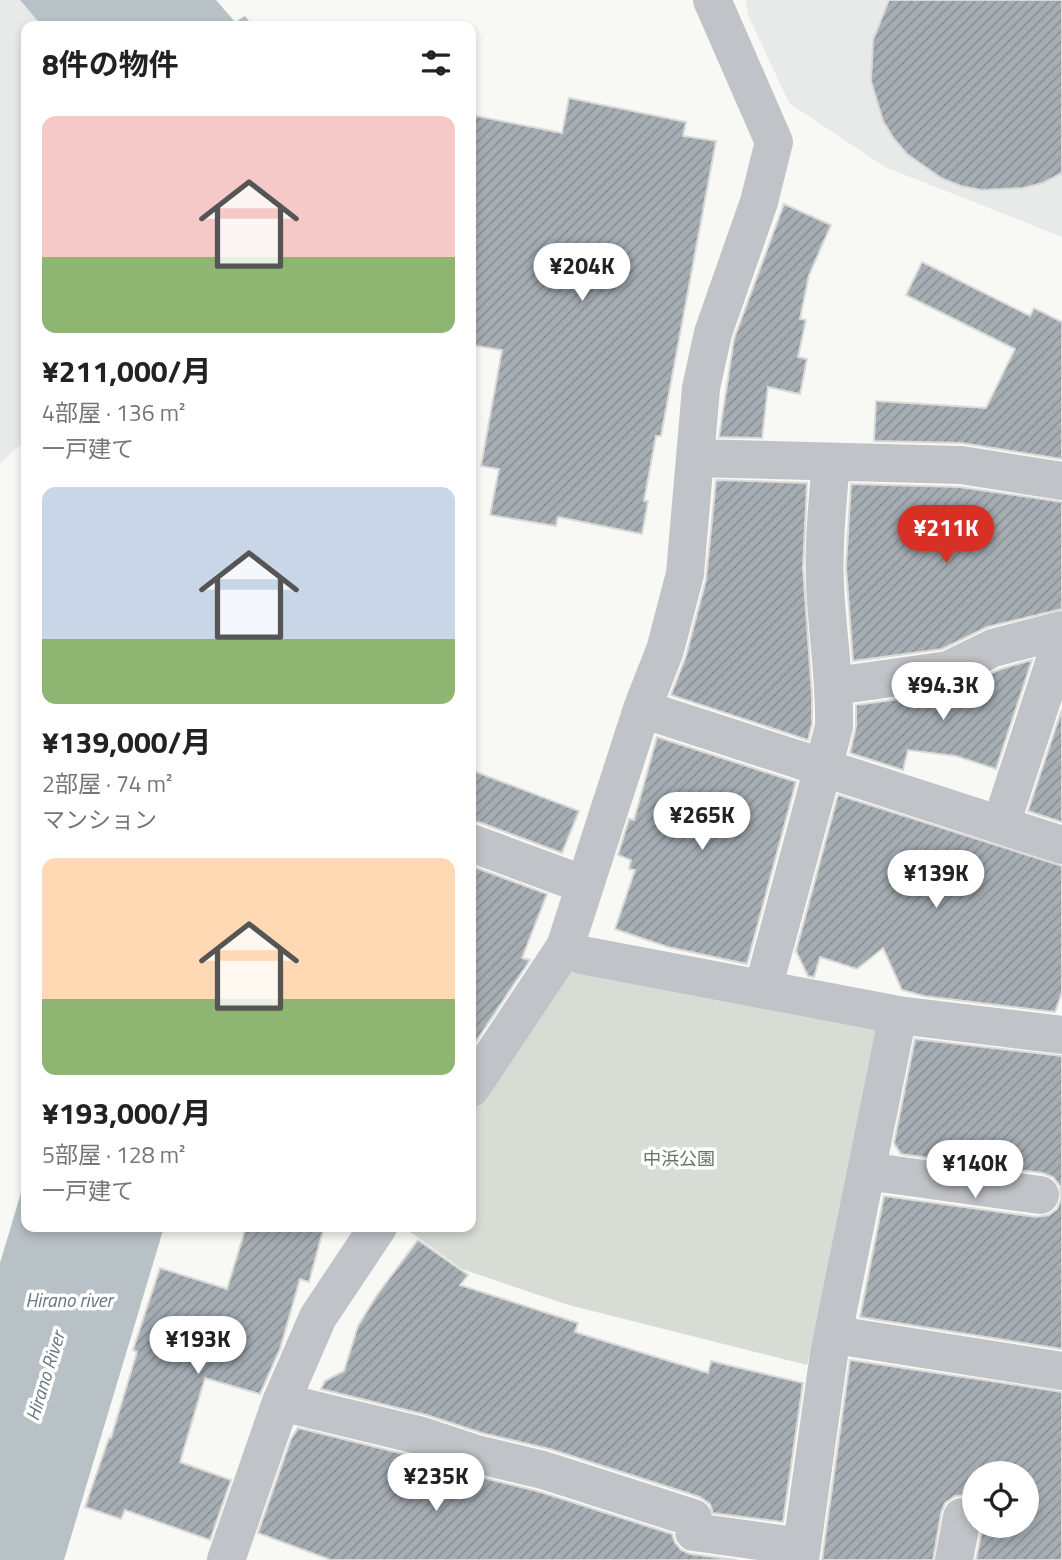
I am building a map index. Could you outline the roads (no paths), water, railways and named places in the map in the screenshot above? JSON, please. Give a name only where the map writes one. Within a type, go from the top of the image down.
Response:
[{"type":"street","points":[[476,1080],[565,947],[642,709],[665,650],[685,574],[701,388],[713,332],[759,202],[774,142],[712,0]]},
{"type":"street","points":[[695,458],[961,465],[1062,481]]},
{"type":"street","points":[[763,989],[834,727],[835,686],[826,600],[826,520],[831,462]]},
{"type":"street","points":[[835,686],[948,670],[993,648],[1062,630]]},
{"type":"street","points":[[1001,824],[1062,639]]},
{"type":"street","points":[[642,709],[1062,845]]},
{"type":"street","points":[[476,845],[585,886]]},
{"type":"street","points":[[565,947],[582,955],[898,1015],[1062,1035]]},
{"type":"street","points":[[281,1402],[422,1436],[476,1454],[543,1470],[693,1518],[692,1546],[801,1553],[834,1332],[898,1015]]},
{"type":"street","points":[[866,1171],[1040,1195]]},
{"type":"street","points":[[234,1558],[281,1402],[318,1317],[375,1232]]},
{"type":"street","points":[[834,1332],[1062,1371]]},
{"type":"street","points":[[954,1560],[962,1517]]},
{"type":"water","points":[[20,0],[216,0],[234,21],[38,21]]},
{"type":"water","points":[[245,16],[249,21],[237,21]]},
{"type":"water","name":"Hirano river","points":[[21,1193],[21,1232],[162,1232],[64,1560],[0,1560],[0,1263]]},
{"type":"park label","name":"中浜公園","points":[[679,1159]]},
{"type":"water label","name":"Hirano River","points":[[45,1376]]}]
